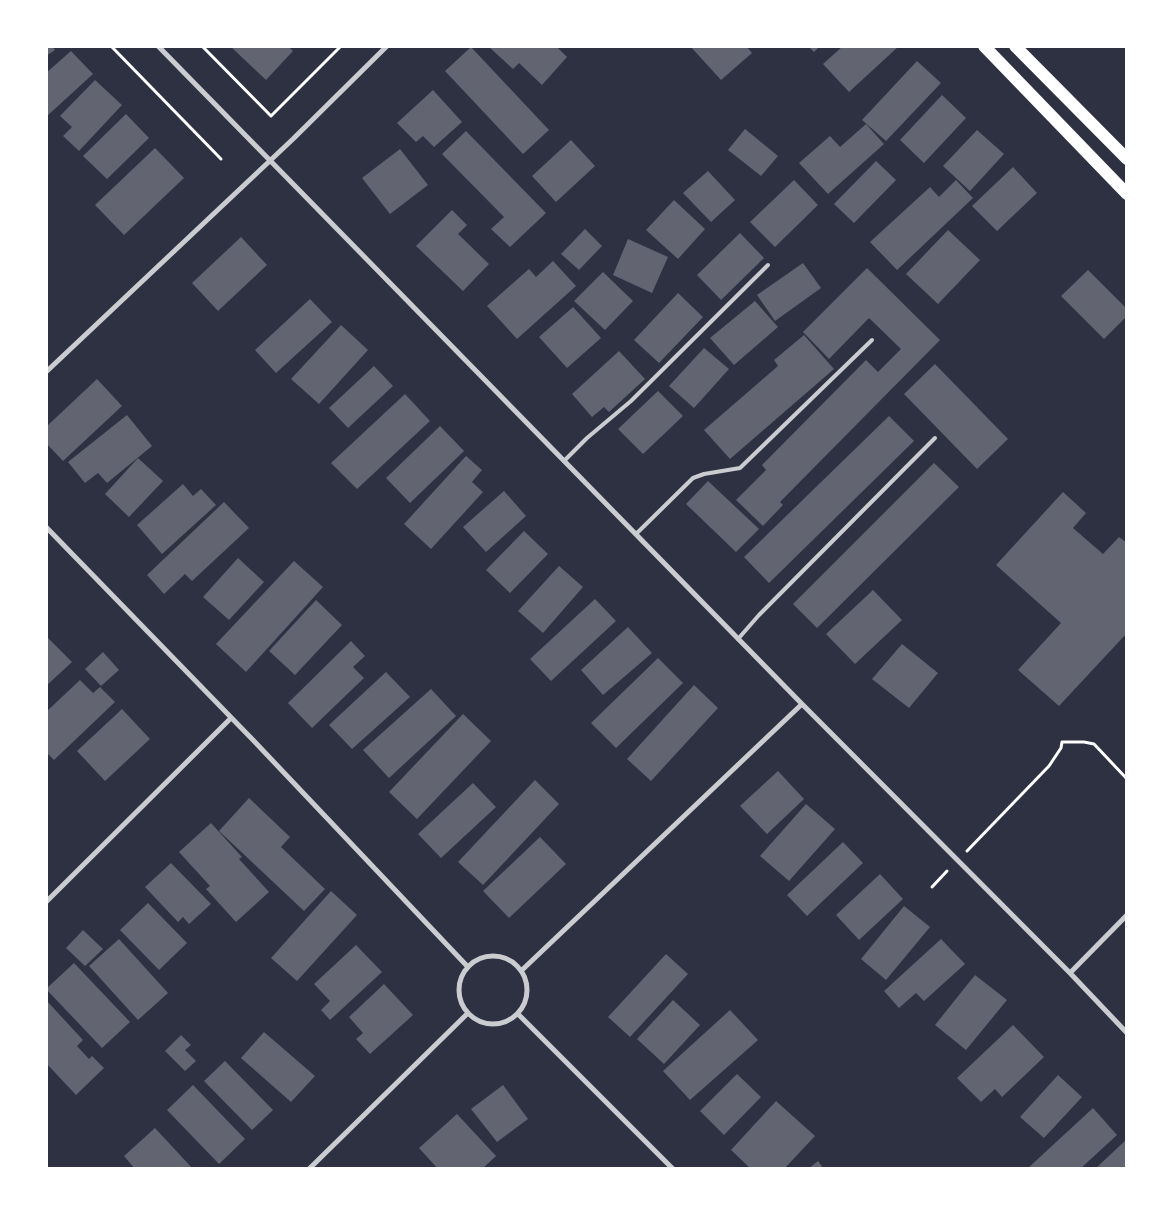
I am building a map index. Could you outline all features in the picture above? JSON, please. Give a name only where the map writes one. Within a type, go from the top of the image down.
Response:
[{"type":"main road","points":[[984,46],[1127,194]]},
{"type":"main road","points":[[1015,46],[1127,159]]},
{"type":"street","points":[[158,46],[738,639],[1070,973],[1127,1033]]},
{"type":"street","points":[[46,372],[270,160],[387,46]]},
{"type":"street","points":[[46,528],[231,718],[468,967]]},
{"type":"street","points":[[521,971],[802,704]]},
{"type":"street","points":[[46,902],[231,718]]},
{"type":"street","points":[[1070,973],[1127,915]]},
{"type":"street","points":[[496,956],[505,958],[514,964],[521,971],[526,981],[527,993],[524,1004],[518,1014],[498,1024],[487,1024],[476,1020],[468,1013],[459,995],[461,980],[468,967],[486,957],[496,956]]},
{"type":"street","points":[[309,1169],[468,1013]]},
{"type":"street","points":[[518,1014],[674,1169]]},
{"type":"lane","points":[[564,461],[587,438],[631,401],[768,265]]},
{"type":"lane","points":[[636,534],[693,478],[704,474],[740,468],[872,340]]},
{"type":"lane","points":[[738,639],[759,615],[935,438]]},
{"type":"path","points":[[111,46],[221,159]]},
{"type":"path","points":[[202,46],[271,116],[341,46]]},
{"type":"path","points":[[932,887],[1049,766],[1061,748],[1062,742],[1094,744],[1127,779]]},
{"type":"building","points":[[46,46],[52,46],[55,50],[46,56]]},
{"type":"building","points":[[230,46],[288,46],[293,51],[266,80]]},
{"type":"building","points":[[488,46],[556,46],[567,57],[542,85],[519,63],[513,69]]},
{"type":"building","points":[[690,46],[746,46],[752,53],[721,80]]},
{"type":"building","points":[[808,46],[820,46],[814,52]]},
{"type":"building","points":[[843,46],[899,46],[849,92],[823,64]]},
{"type":"building","points":[[471,47],[549,130],[523,154],[445,71]]},
{"type":"building","points":[[71,51],[93,74],[46,117],[46,73]]},
{"type":"building","points":[[917,61],[941,83],[886,141],[862,120]]},
{"type":"building","points":[[95,80],[122,105],[79,151],[63,136],[72,127],[60,116]]},
{"type":"building","points":[[433,90],[462,122],[434,147],[423,136],[416,142],[397,123]]},
{"type":"building","points":[[942,95],[966,118],[924,163],[900,140]]},
{"type":"building","points":[[126,114],[149,138],[107,179],[83,156]]},
{"type":"building","points":[[866,124],[884,144],[828,194],[799,163],[830,136],[840,147]]},
{"type":"building","points":[[745,129],[778,156],[761,176],[728,150]]},
{"type":"building","points":[[977,130],[1004,154],[970,191],[943,166]]},
{"type":"building","points":[[466,131],[546,213],[510,247],[491,229],[504,217],[442,154]]},
{"type":"building","points":[[571,140],[595,166],[556,202],[532,176]]},
{"type":"building","points":[[155,148],[184,178],[124,235],[95,205]]},
{"type":"building","points":[[400,149],[428,185],[390,214],[362,178]]},
{"type":"building","points":[[876,161],[896,180],[854,223],[834,204]]},
{"type":"building","points":[[1013,167],[1037,193],[997,231],[972,206]]},
{"type":"building","points":[[708,171],[735,200],[711,222],[683,193]]},
{"type":"building","points":[[794,180],[818,205],[775,247],[750,222]]},
{"type":"building","points":[[956,180],[973,198],[897,270],[870,242],[930,187],[939,197]]},
{"type":"building","points":[[674,200],[705,229],[678,259],[646,230]]},
{"type":"building","points":[[452,210],[467,225],[458,234],[489,264],[463,291],[416,246]]},
{"type":"building","points":[[585,229],[602,246],[579,270],[561,254]]},
{"type":"building","points":[[948,230],[980,260],[938,304],[906,274]]},
{"type":"building","points":[[740,233],[764,258],[721,300],[697,275]]},
{"type":"building","points":[[241,237],[267,265],[218,311],[192,283]]},
{"type":"building","points":[[628,239],[668,257],[652,293],[613,275]]},
{"type":"building","points":[[553,261],[576,286],[517,339],[487,306],[529,269],[536,277]]},
{"type":"building","points":[[803,263],[821,288],[775,321],[757,295]]},
{"type":"building","points":[[867,268],[940,340],[780,502],[783,505],[763,526],[736,500],[766,470],[762,465],[866,360],[878,372],[901,349],[869,318],[829,359],[803,332]]},
{"type":"building","points":[[1088,270],[1127,309],[1127,316],[1104,339],[1061,296]]},
{"type":"building","points":[[603,272],[633,301],[605,330],[574,301]]},
{"type":"building","points":[[678,293],[703,317],[659,363],[634,340]]},
{"type":"building","points":[[310,299],[332,322],[276,373],[255,350]]},
{"type":"building","points":[[755,301],[778,327],[734,365],[710,338]]},
{"type":"building","points":[[573,307],[601,338],[567,368],[539,337]]},
{"type":"building","points":[[341,325],[368,350],[319,404],[291,379]]},
{"type":"building","points":[[804,335],[834,369],[730,459],[704,430],[778,366],[774,360]]},
{"type":"building","points":[[704,348],[729,369],[694,408],[669,386]]},
{"type":"building","points":[[619,351],[645,379],[609,412],[604,407],[592,417],[572,394]]},
{"type":"building","points":[[935,364],[1008,439],[977,469],[904,394]]},
{"type":"building","points":[[374,366],[393,386],[348,428],[329,408]]},
{"type":"building","points":[[97,379],[122,406],[63,461],[46,443],[46,427]]},
{"type":"building","points":[[658,391],[683,416],[643,454],[618,429]]},
{"type":"building","points":[[405,394],[430,421],[357,489],[331,463]]},
{"type":"building","points":[[127,415],[152,446],[107,483],[98,473],[85,483],[68,462]]},
{"type":"building","points":[[889,416],[914,441],[769,583],[744,557]]},
{"type":"building","points":[[440,426],[464,451],[410,503],[386,478]]},
{"type":"building","points":[[466,456],[482,470],[472,482],[483,492],[431,549],[404,524]]},
{"type":"building","points":[[138,458],[163,481],[129,517],[105,494]]},
{"type":"building","points":[[934,463],[959,487],[817,628],[793,604]]},
{"type":"building","points":[[708,481],[759,529],[736,552],[686,504]]},
{"type":"building","points":[[183,484],[193,496],[201,489],[216,505],[162,554],[137,525]]},
{"type":"building","points":[[504,491],[526,516],[486,552],[463,527]]},
{"type":"building","points":[[1063,492],[1086,513],[1073,528],[1103,554],[1119,537],[1127,543],[1127,633],[1059,706],[1018,670],[1061,623],[996,565]]},
{"type":"building","points":[[224,502],[249,528],[192,581],[185,574],[164,594],[147,575]]},
{"type":"building","points":[[524,531],[548,554],[510,593],[486,570]]},
{"type":"building","points":[[238,558],[264,582],[229,620],[203,597]]},
{"type":"building","points":[[294,561],[323,587],[246,672],[216,644]]},
{"type":"building","points":[[559,566],[583,587],[543,633],[518,611]]},
{"type":"building","points":[[873,590],[902,620],[855,664],[826,634]]},
{"type":"building","points":[[595,599],[616,621],[551,681],[530,659]]},
{"type":"building","points":[[316,600],[342,625],[295,675],[269,651]]},
{"type":"building","points":[[628,627],[652,653],[603,695],[581,670]]},
{"type":"building","points":[[46,636],[72,662],[46,686]]},
{"type":"building","points":[[351,641],[365,656],[353,667],[364,678],[312,728],[288,703]]},
{"type":"building","points":[[902,644],[938,673],[909,708],[872,679]]},
{"type":"building","points":[[103,652],[119,670],[101,686],[85,669]]},
{"type":"building","points":[[658,658],[683,683],[616,748],[591,723]]},
{"type":"building","points":[[386,672],[410,697],[352,749],[329,725]]},
{"type":"building","points":[[80,680],[93,693],[100,687],[115,702],[54,760],[46,752],[46,712]]},
{"type":"building","points":[[694,685],[718,708],[651,781],[627,759]]},
{"type":"building","points":[[431,689],[456,716],[389,778],[363,750]]},
{"type":"building","points":[[122,709],[150,739],[105,781],[77,751]]},
{"type":"building","points":[[463,714],[491,741],[417,819],[389,792]]},
{"type":"building","points":[[778,771],[804,799],[767,834],[740,806]]},
{"type":"building","points":[[535,780],[559,804],[483,885],[458,862]]},
{"type":"building","points":[[473,783],[496,807],[441,858],[418,834]]},
{"type":"building","points":[[249,798],[290,837],[281,847],[325,889],[304,911],[219,831]]},
{"type":"building","points":[[806,804],[835,829],[789,881],[760,856]]},
{"type":"building","points":[[211,823],[242,857],[239,859],[269,892],[236,922],[206,889],[210,886],[179,852]]},
{"type":"building","points":[[540,837],[566,864],[509,918],[483,891]]},
{"type":"building","points":[[843,842],[863,863],[807,916],[787,895]]},
{"type":"building","points":[[171,863],[211,904],[189,924],[183,917],[178,922],[145,887]]},
{"type":"building","points":[[880,874],[903,899],[859,940],[836,915]]},
{"type":"building","points":[[331,891],[357,915],[297,981],[271,958]]},
{"type":"building","points":[[148,903],[187,943],[159,970],[120,930]]},
{"type":"building","points":[[904,906],[930,927],[886,980],[861,959]]},
{"type":"building","points":[[83,930],[103,949],[85,966],[66,948]]},
{"type":"building","points":[[119,939],[168,993],[138,1020],[89,966]]},
{"type":"building","points":[[941,939],[965,964],[924,1001],[916,993],[899,1008],[884,991]]},
{"type":"building","points":[[356,945],[382,972],[330,1020],[321,1010],[330,1001],[314,984]]},
{"type":"building","points":[[666,954],[688,974],[630,1037],[608,1017]]},
{"type":"building","points":[[74,963],[130,1022],[102,1048],[46,989]]},
{"type":"building","points":[[975,975],[1007,1000],[966,1050],[935,1025]]},
{"type":"building","points":[[384,984],[413,1015],[370,1054],[356,1039],[363,1033],[349,1017]]},
{"type":"building","points":[[46,1000],[83,1040],[77,1046],[89,1059],[92,1056],[104,1068],[76,1095],[46,1063]]},
{"type":"building","points":[[673,1000],[700,1025],[664,1064],[637,1039]]},
{"type":"building","points":[[730,1010],[758,1040],[690,1100],[663,1071]]},
{"type":"building","points":[[1013,1025],[1044,1057],[1002,1097],[995,1089],[981,1102],[957,1078]]},
{"type":"building","points":[[264,1032],[315,1076],[291,1102],[241,1058]]},
{"type":"building","points":[[181,1035],[191,1045],[185,1050],[196,1061],[185,1071],[165,1051]]},
{"type":"building","points":[[225,1061],[273,1110],[252,1130],[204,1081]]},
{"type":"building","points":[[737,1074],[761,1097],[724,1135],[700,1111]]},
{"type":"building","points":[[1058,1075],[1082,1097],[1044,1138],[1020,1117]]},
{"type":"building","points":[[193,1085],[245,1139],[219,1164],[167,1110]]},
{"type":"building","points":[[503,1085],[528,1119],[497,1142],[471,1109]]},
{"type":"building","points":[[776,1101],[815,1136],[784,1169],[751,1169],[731,1150]]},
{"type":"building","points":[[1093,1108],[1117,1135],[1080,1169],[1027,1169]]},
{"type":"building","points":[[457,1114],[496,1156],[482,1169],[438,1169],[419,1148]]},
{"type":"building","points":[[155,1128],[193,1169],[135,1169],[124,1156]]},
{"type":"building","points":[[1127,1139],[1127,1169],[1095,1169]]},
{"type":"building","points":[[818,1161],[824,1169],[808,1169]]}]
